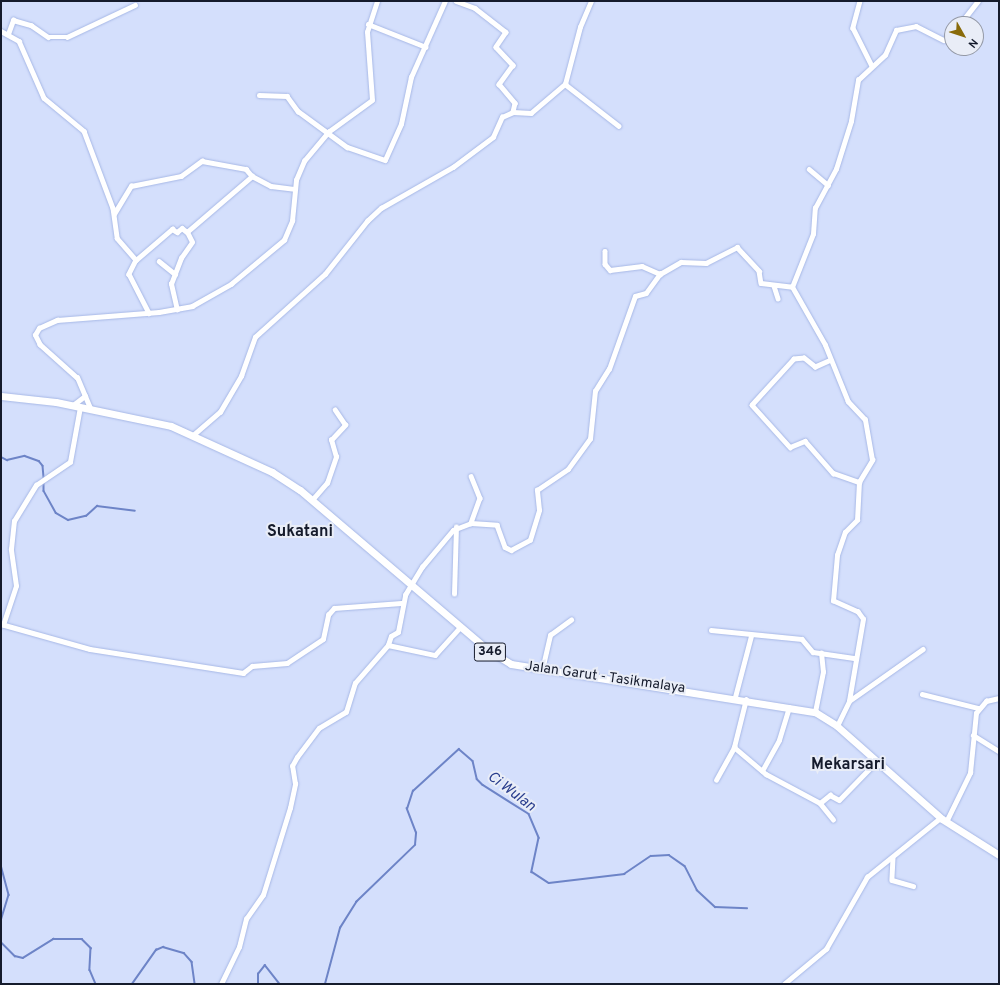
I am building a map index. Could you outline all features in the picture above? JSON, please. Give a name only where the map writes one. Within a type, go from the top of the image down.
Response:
[{"type":"main road","name":"Jalan Garut - Tasikmalaya","points":[[1,396],[90,408],[170,426],[272,472],[312,500],[460,627],[506,662],[542,670],[790,705],[815,712],[837,726],[943,820],[999,855]]},
{"type":"street","points":[[90,408],[77,378],[40,345],[35,335],[39,328],[57,320],[149,313],[177,310],[192,306],[231,284],[284,240],[292,221],[294,189],[304,161],[328,132],[372,100],[368,24],[377,1]]},
{"type":"street","points":[[259,95],[287,96],[298,111],[347,147],[385,160],[401,124],[411,77],[426,47],[445,1]]},
{"type":"street","points":[[456,1],[475,8],[506,32],[496,47],[513,65],[499,84],[514,103],[513,112]]},
{"type":"street","points":[[192,436],[220,412],[241,376],[255,337],[325,274],[367,221],[381,208],[453,167],[493,137],[498,121],[513,112],[532,113],[565,84],[580,27],[591,1]]},
{"type":"street","points":[[860,1],[853,28],[872,66]]},
{"type":"street","points":[[966,16],[978,1]]},
{"type":"street","points":[[8,34],[14,20],[32,25],[48,37],[67,37],[135,5]]},
{"type":"street","points":[[368,24],[426,47]]},
{"type":"street","points":[[837,726],[849,701],[854,658],[862,616],[833,601],[837,555],[846,532],[856,520],[859,482],[872,462],[867,425],[848,402],[831,360],[792,287],[813,234],[815,208],[828,185],[851,121],[854,88],[872,66],[885,55],[893,34],[902,27],[916,26],[944,40]]},
{"type":"street","points":[[1,31],[19,41],[44,98],[84,132],[114,214],[117,238],[136,260]]},
{"type":"street","points":[[565,84],[619,126]]},
{"type":"street","points":[[114,214],[131,186],[181,176],[202,161],[246,168],[252,176],[271,186],[294,189]]},
{"type":"street","points":[[810,169],[828,185]]},
{"type":"street","points":[[187,232],[252,176]]},
{"type":"street","points":[[149,313],[129,274],[136,260],[172,229],[178,232],[182,228],[187,232],[192,242],[171,284],[177,310]]},
{"type":"street","points":[[221,984],[239,947],[247,918],[264,896],[290,808],[295,784],[293,764],[318,728],[345,713],[355,683],[388,644],[391,636],[399,631],[401,603],[412,585],[456,528],[471,523],[499,525],[508,549],[518,549],[530,540],[539,510],[537,490],[568,469],[590,439],[595,391],[607,372],[635,296],[646,293],[660,274],[681,262],[706,263],[737,247],[759,271],[761,283],[774,286],[792,287]]},
{"type":"street","points":[[605,251],[605,264],[610,270],[642,266],[660,274]]},
{"type":"street","points":[[160,261],[175,274]]},
{"type":"street","points":[[774,286],[778,298]]},
{"type":"street","points":[[831,360],[816,367],[804,358],[794,359],[752,405],[790,447],[805,442],[833,473],[859,482]]},
{"type":"street","points":[[85,396],[76,406],[70,462],[41,481],[12,526],[16,586],[2,624],[90,649],[243,673],[252,666],[287,663],[323,639],[328,615],[334,608],[401,603]]},
{"type":"street","points":[[312,500],[327,483],[336,457],[331,440],[345,424],[335,410]]},
{"type":"street","points":[[471,476],[480,494],[471,523]]},
{"type":"street","points":[[454,594],[458,556],[456,528]]},
{"type":"street","points":[[542,670],[550,635],[571,620]]},
{"type":"street","points":[[388,644],[435,655],[460,627]]},
{"type":"street","points":[[711,630],[751,636],[802,639],[810,650],[854,658]]},
{"type":"street","points":[[735,697],[751,636]]},
{"type":"street","points":[[849,701],[923,649]]},
{"type":"street","points":[[815,712],[823,672],[822,653]]},
{"type":"street","points":[[922,694],[978,708]]},
{"type":"street","points":[[784,984],[826,948],[859,887],[893,858],[943,820],[970,773],[973,735],[978,708],[986,701],[999,698]]},
{"type":"street","points":[[716,780],[734,747],[746,699]]},
{"type":"street","points":[[762,771],[779,740],[790,705]]},
{"type":"street","points":[[973,735],[999,751]]},
{"type":"street","points":[[734,747],[754,760],[762,771],[820,803],[833,819]]},
{"type":"street","points":[[820,803],[831,794],[839,800],[876,762]]},
{"type":"street","points":[[893,858],[892,880],[912,886]]},
{"type":"waterway","points":[[1,457],[7,460],[25,456],[39,461],[43,466],[44,478]]},
{"type":"waterway","points":[[44,482],[44,491],[56,513],[68,520],[86,516],[97,506],[135,511]]},
{"type":"waterway","name":"Ci Wulan","points":[[325,984],[340,928],[356,902],[415,845],[416,833],[407,809],[413,791],[459,749],[473,761],[477,779],[483,785],[529,814],[539,838],[532,872],[549,883],[624,874],[651,856],[669,855],[685,866],[697,890],[715,907],[747,908]]},
{"type":"waterway","name":"Ci Wulan","points":[[1,865],[9,895],[1,922]]},
{"type":"waterway","name":"Ci Wulan","points":[[1,942],[15,956],[23,958],[53,939],[82,939],[91,948],[90,970],[96,984]]},
{"type":"waterway","name":"Ci Wulan","points":[[132,984],[156,950],[163,947],[184,953],[192,962],[195,984]]},
{"type":"waterway","name":"Ci Wulan","points":[[258,984],[258,974],[265,965],[280,984]]},
{"type":"district","name":"Sukatani","points":[[300,532]]},
{"type":"district","name":"Mekarsari","points":[[848,765]]}]
